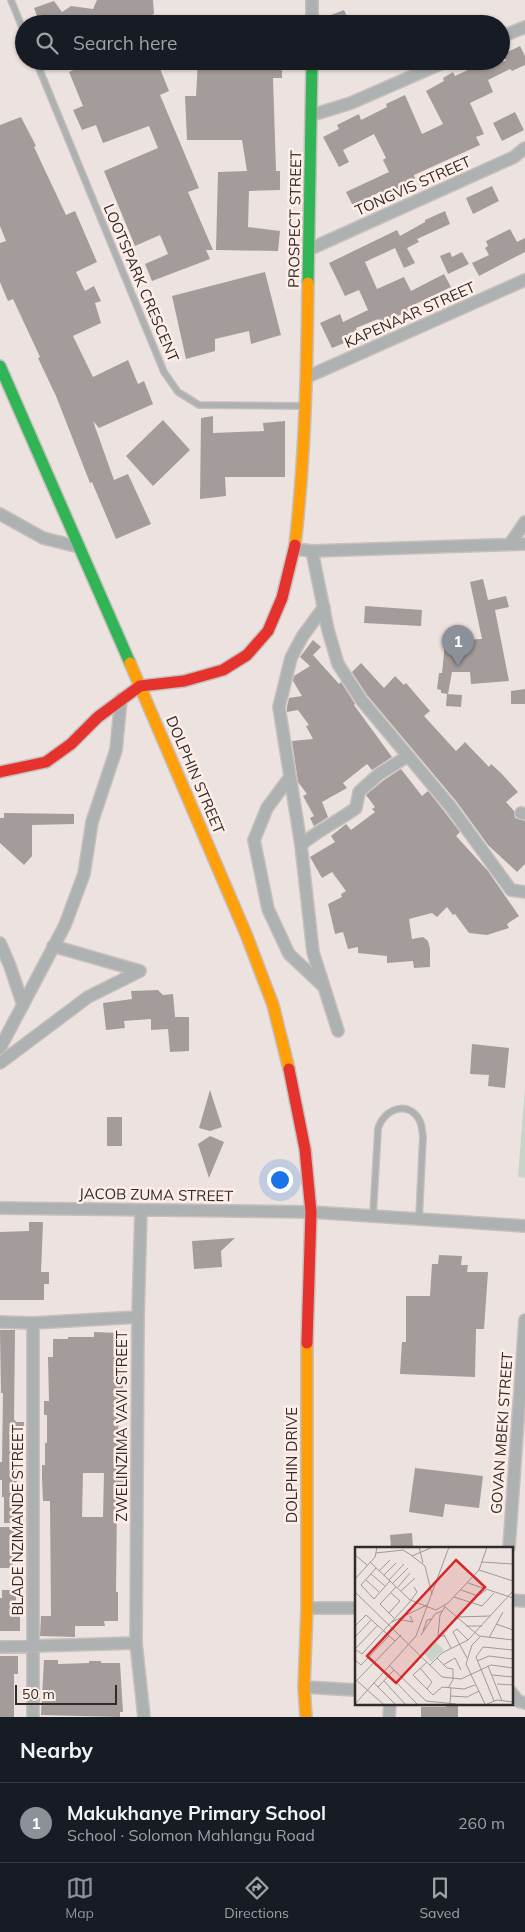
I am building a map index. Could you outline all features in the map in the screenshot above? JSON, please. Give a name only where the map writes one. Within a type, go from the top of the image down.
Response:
[{"type":"street","points":[[312,0],[312,15]]},
{"type":"street","points":[[510,34],[525,27]]},
{"type":"street","name":"PROSPECT STREET","points":[[140,686],[184,681],[223,670],[247,655],[268,631],[282,598],[294,549],[302,483],[307,377],[312,70]]},
{"type":"street","points":[[312,115],[351,104],[427,70]]},
{"type":"street","name":"TONGVIS STREET","points":[[310,248],[514,157],[525,148]]},
{"type":"street","name":"KAPENAAR STREET","points":[[307,377],[525,280]]},
{"type":"street","name":"DOLPHIN STREET","points":[[0,366],[140,686],[246,934],[274,1005],[300,1119],[311,1212]]},
{"type":"street","points":[[0,514],[43,538],[79,547]]},
{"type":"street","points":[[510,544],[525,522]]},
{"type":"street","points":[[294,549],[312,551],[525,544]]},
{"type":"street","points":[[312,551],[338,664],[362,701],[450,806],[511,890],[525,892]]},
{"type":"street","points":[[324,607],[302,637],[290,658],[279,707],[301,845],[313,952],[338,1031]]},
{"type":"street","points":[[0,772],[46,762],[71,744],[98,717],[140,686]]},
{"type":"street","points":[[0,1048],[65,925],[84,874],[92,822],[116,750],[121,699]]},
{"type":"street","points":[[301,845],[312,835],[334,824],[356,808],[359,792],[379,774],[408,756]]},
{"type":"street","points":[[290,777],[278,790],[267,808],[254,840],[268,909],[289,954],[324,987]]},
{"type":"street","points":[[0,943],[23,1005]]},
{"type":"street","points":[[0,1063],[88,997],[140,971],[53,946]]},
{"type":"street","name":"JACOB ZUMA STREET","points":[[0,1208],[311,1212],[525,1226]]},
{"type":"street","name":"ZWELINZIMA VAVI STREET","points":[[141,1210],[138,1317],[136,1642],[144,1717]]},
{"type":"street","name":"DOLPHIN DRIVE","points":[[306,1717],[304,1687],[308,1608],[307,1356],[311,1212]]},
{"type":"street","points":[[0,1322],[33,1323],[138,1317]]},
{"type":"street","name":"GOVAN MBEKI STREET","points":[[509,1547],[525,1320]]},
{"type":"street","name":"BLADE NZIMANDE STREET","points":[[33,1323],[33,1717]]},
{"type":"street","points":[[512,1600],[525,1601]]},
{"type":"street","points":[[308,1608],[355,1608]]},
{"type":"street","points":[[0,1647],[136,1642]]},
{"type":"street","points":[[304,1687],[355,1690]]},
{"type":"street","points":[[512,1693],[518,1701],[525,1703]]},
{"type":"street","points":[[389,1717],[390,1704]]},
{"type":"lane","points":[[11,0],[17,15]]},
{"type":"lane","name":"LOOTSPARK CRESCENT","points":[[40,70],[164,372],[178,392],[199,405],[305,406]]},
{"type":"lane","points":[[374,1216],[380,1120],[390,1111],[406,1109],[414,1113],[421,1123],[423,1136],[420,1219]]},
{"type":"shaded area","points":[[525,1087],[525,1178],[518,1177]]},
{"type":"building","points":[[97,0],[153,0],[154,14],[37,15],[34,8],[54,1],[62,12],[71,6],[93,9]]},
{"type":"building","points":[[344,10],[346,15],[331,15]]},
{"type":"building","points":[[520,46],[525,56],[525,65],[512,71],[510,69],[510,51]]},
{"type":"building","points":[[74,70],[161,70],[169,91],[160,95],[199,188],[188,192],[213,250],[206,250],[210,259],[152,281],[145,264],[168,254],[160,235],[135,246],[104,171],[158,148],[149,126],[103,143],[96,125],[82,130],[73,110],[83,106],[69,72]]},
{"type":"building","points":[[197,70],[282,70],[282,78],[273,78],[276,171],[280,171],[280,190],[249,191],[248,227],[280,231],[278,251],[216,250],[218,172],[247,171],[242,140],[187,140],[185,96],[196,96]]},
{"type":"building","points":[[468,70],[508,70],[488,80],[493,92],[470,103],[484,134],[476,137],[480,145],[414,175],[415,179],[409,181],[411,184],[381,199],[378,193],[353,206],[346,192],[389,172],[383,160],[386,158],[374,134],[343,150],[349,162],[339,167],[323,137],[339,129],[337,125],[359,114],[361,120],[387,107],[386,104],[405,95],[422,134],[443,124],[426,91],[444,81],[443,78],[453,72],[455,76]]},
{"type":"building","points":[[515,112],[524,130],[502,141],[493,123]]},
{"type":"building","points":[[21,117],[36,146],[34,147],[66,215],[75,211],[97,262],[76,272],[85,291],[94,286],[101,301],[95,303],[101,323],[73,336],[93,377],[128,360],[138,384],[144,381],[153,404],[99,428],[93,421],[114,480],[128,474],[151,524],[116,539],[92,482],[90,483],[56,396],[38,358],[40,357],[13,299],[8,301],[0,282],[0,243],[6,241],[0,226],[0,125]]},
{"type":"building","points":[[492,186],[499,201],[473,214],[466,198]]},
{"type":"building","points":[[445,211],[450,224],[417,239],[419,242],[407,248],[415,263],[404,268],[395,248],[365,262],[377,289],[404,277],[411,291],[444,274],[451,287],[407,308],[408,311],[400,315],[380,323],[378,319],[356,328],[357,331],[342,337],[344,343],[332,348],[320,323],[340,314],[343,322],[368,310],[359,290],[345,296],[329,263],[397,230],[400,236],[425,222],[425,220]]},
{"type":"building","points":[[510,229],[517,242],[525,238],[525,252],[479,276],[472,263],[489,255],[485,248],[488,246],[486,241]]},
{"type":"building","points":[[450,252],[452,257],[462,252],[469,264],[448,274],[440,256]]},
{"type":"building","points":[[265,272],[281,335],[251,344],[249,331],[215,339],[215,351],[186,359],[172,296]]},
{"type":"building","points":[[213,416],[213,433],[264,431],[263,423],[285,421],[285,477],[225,477],[226,496],[200,499],[201,418]]},
{"type":"building","points":[[163,420],[190,450],[153,486],[126,456]]},
{"type":"building","points":[[483,579],[488,600],[506,596],[509,607],[495,610],[509,681],[471,684],[470,672],[452,672],[448,694],[441,693],[441,690],[437,689],[439,673],[442,673],[446,634],[456,634],[456,640],[482,639],[470,582]]},
{"type":"building","points":[[365,606],[422,610],[421,626],[364,623]]},
{"type":"building","points":[[313,640],[321,647],[313,655],[339,684],[341,682],[354,705],[392,757],[372,770],[367,764],[343,783],[347,788],[322,802],[328,817],[314,826],[310,818],[314,816],[303,796],[307,794],[298,782],[292,741],[313,739],[306,726],[309,725],[298,710],[287,712],[289,698],[302,696],[293,681],[294,676],[310,666],[300,657]]},
{"type":"building","points":[[361,663],[384,688],[395,676],[404,685],[406,683],[430,711],[424,716],[456,751],[465,742],[489,767],[491,764],[501,773],[518,792],[506,802],[514,811],[515,818],[525,821],[525,864],[517,872],[488,845],[456,801],[367,695],[352,672]]},
{"type":"building","points":[[525,689],[525,704],[511,704],[511,691]]},
{"type":"building","points":[[447,694],[462,695],[461,707],[446,706]]},
{"type":"building","points":[[401,769],[422,796],[428,791],[460,832],[456,836],[488,871],[519,916],[507,924],[509,928],[487,935],[469,933],[455,914],[453,915],[447,907],[437,917],[432,913],[409,919],[412,939],[423,937],[428,941],[430,967],[414,968],[413,961],[387,963],[387,956],[358,953],[358,947],[348,949],[343,932],[335,934],[328,904],[342,897],[341,894],[346,891],[332,872],[322,878],[310,857],[335,842],[331,836],[346,824],[351,830],[375,812],[372,809],[375,807],[366,795]]},
{"type":"building","points":[[4,813],[74,814],[74,824],[32,825],[32,856],[24,865],[0,843],[0,818],[4,818]]},
{"type":"building","points":[[158,990],[163,995],[173,994],[175,1017],[189,1017],[189,1051],[170,1052],[168,1029],[151,1030],[151,1019],[124,1021],[125,1028],[106,1030],[103,1003],[132,999],[131,991]]},
{"type":"building","points":[[472,1044],[509,1048],[505,1088],[488,1086],[489,1075],[470,1074]]},
{"type":"building","points":[[210,1090],[222,1127],[210,1131],[199,1128]]},
{"type":"building","points":[[107,1117],[122,1117],[122,1146],[107,1146]]},
{"type":"building","points":[[210,1136],[224,1142],[209,1178],[198,1144]]},
{"type":"building","points":[[29,1222],[43,1222],[41,1272],[49,1272],[49,1284],[44,1284],[44,1300],[0,1300],[0,1232],[29,1231]]},
{"type":"building","points":[[235,1238],[221,1251],[222,1267],[194,1269],[192,1241]]},
{"type":"building","points":[[439,1255],[462,1256],[461,1265],[468,1265],[467,1272],[488,1272],[484,1329],[476,1329],[475,1377],[400,1374],[402,1342],[406,1342],[406,1296],[430,1296],[432,1264],[438,1264]]},
{"type":"building","points":[[0,1330],[15,1330],[14,1419],[16,1422],[24,1422],[24,1439],[16,1439],[16,1523],[4,1523],[4,1497],[2,1497],[2,1480],[0,1480],[3,1393],[1,1393]]},
{"type":"building","points":[[94,1332],[118,1333],[118,1364],[123,1364],[123,1397],[119,1397],[118,1443],[120,1443],[120,1462],[124,1462],[124,1483],[119,1483],[117,1503],[116,1592],[118,1592],[118,1621],[104,1621],[105,1626],[75,1626],[75,1637],[40,1636],[41,1616],[51,1616],[50,1501],[43,1501],[42,1479],[42,1465],[45,1465],[45,1443],[47,1443],[47,1415],[44,1415],[44,1401],[49,1401],[48,1357],[53,1357],[53,1339],[94,1337]],"holes":[[[83,1473],[104,1473],[103,1517],[82,1517]]]},
{"type":"building","points":[[415,1468],[483,1476],[479,1508],[445,1504],[443,1517],[409,1512]]},
{"type":"building","points":[[0,1527],[14,1527],[13,1568],[0,1568]]},
{"type":"building","points":[[412,1533],[413,1547],[391,1547],[390,1535]]},
{"type":"building","points":[[2,1590],[16,1590],[16,1612],[20,1612],[20,1631],[0,1631],[0,1598],[2,1598]]},
{"type":"building","points":[[0,1656],[18,1656],[18,1674],[14,1674],[14,1717],[0,1717]]},
{"type":"building","points":[[44,1660],[58,1660],[58,1664],[89,1663],[89,1661],[120,1663],[123,1712],[120,1712],[120,1717],[41,1715]]},
{"type":"building","points":[[446,1704],[458,1704],[458,1717],[421,1717],[421,1707],[446,1707]]},
{"type":"traffic: fast","points":[[308,283],[312,70]]},
{"type":"traffic: fast","points":[[0,366],[130,663]]},
{"type":"traffic: slow","points":[[295,545],[305,414],[308,283]]},
{"type":"traffic: slow","points":[[130,663],[246,934],[273,1005],[289,1069]]},
{"type":"traffic: slow","points":[[306,1717],[304,1687],[307,1608],[307,1343]]},
{"type":"traffic: jam","points":[[0,772],[46,762],[71,744],[98,717],[140,686],[184,681],[223,670],[247,655],[268,631],[282,598],[295,545]]},
{"type":"traffic: jam","points":[[289,1069],[305,1149],[311,1212],[307,1343]]},
{"type":"place","name":"Makukhanye Primary School","points":[[458,666]]}]
